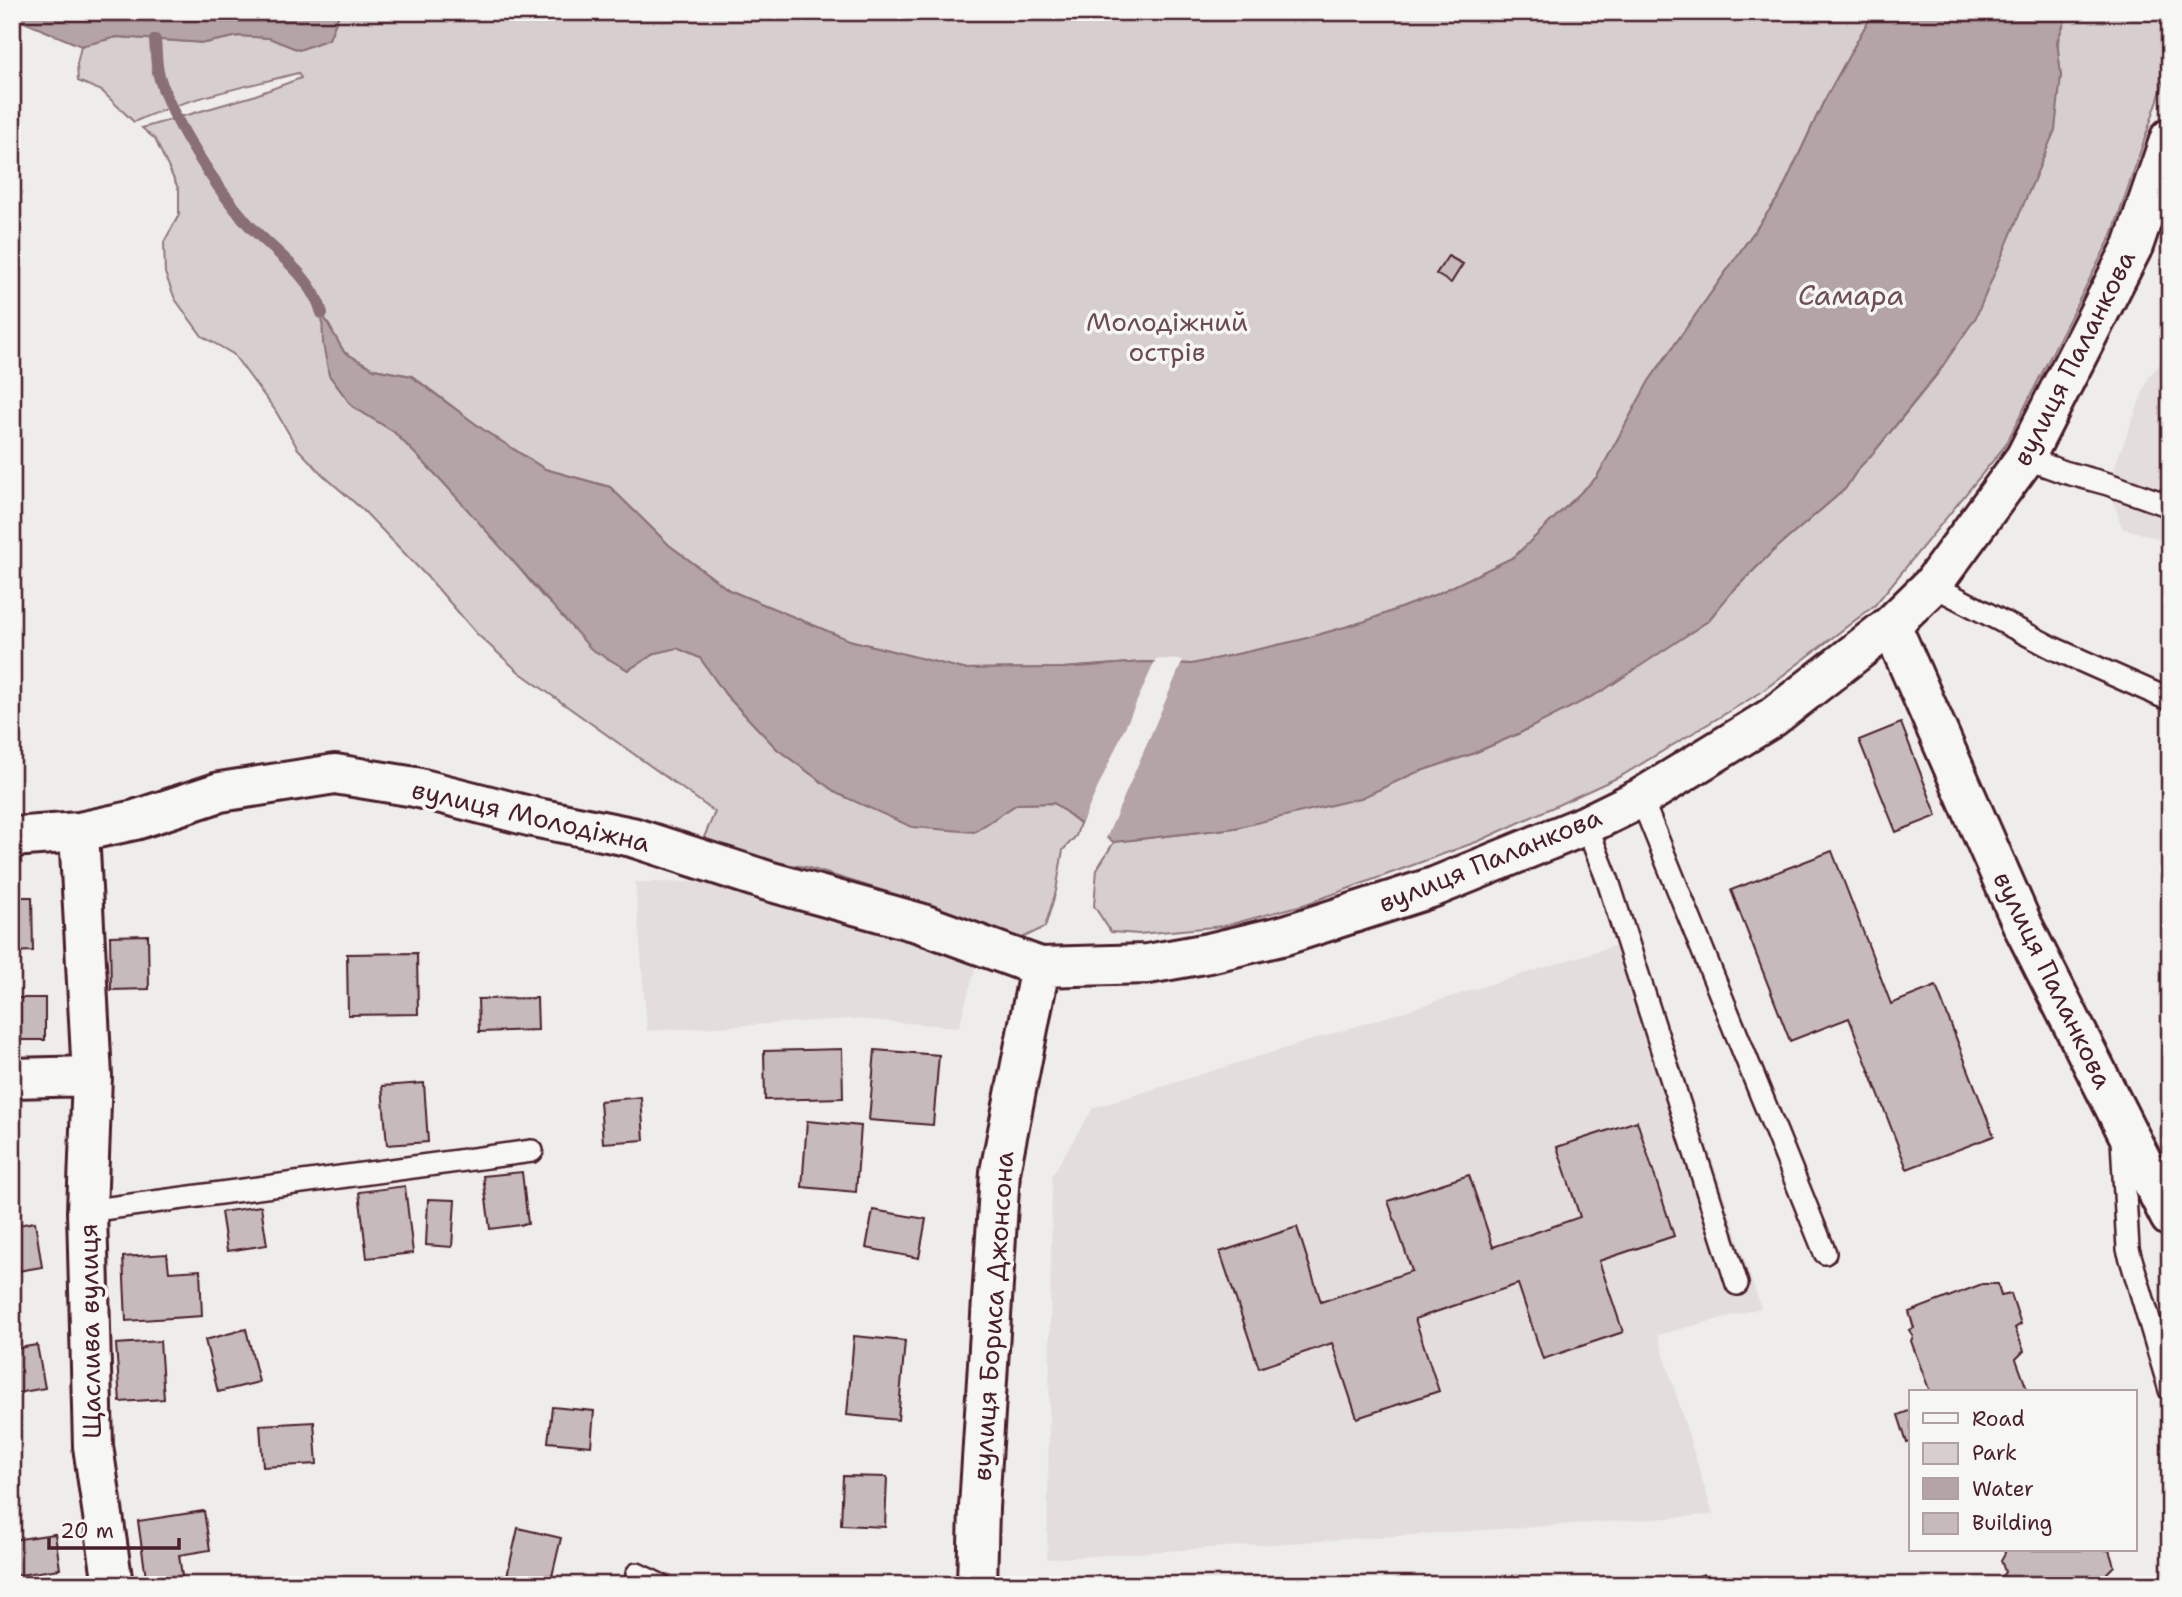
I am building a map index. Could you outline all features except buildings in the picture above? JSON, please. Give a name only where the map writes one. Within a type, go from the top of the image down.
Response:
[{"type":"street","name":"вулиця Паланкова","points":[[1040,967],[1148,964],[1285,935],[1434,887],[1586,825],[1642,798],[1773,717],[1891,625],[1932,585],[2025,458],[2133,246],[2170,138]]},
{"type":"street","name":"вулиця Паланкова","points":[[1891,625],[2023,926],[2170,1217]]},
{"type":"street","name":"вулиця Молодіжна","points":[[12,837],[79,832],[135,820],[220,792],[335,774],[415,787],[533,817],[632,837],[768,881],[920,923],[1040,967]]},
{"type":"street","name":"Щаслива вулиця","points":[[79,832],[92,1076],[87,1212],[93,1446],[113,1585]]},
{"type":"street","name":"вулиця Бориса Джонсона","points":[[977,1585],[979,1508],[1000,1172],[1040,967]]},
{"type":"street","points":[[12,1079],[92,1076]]},
{"type":"lane","points":[[2025,458],[2170,506]]},
{"type":"lane","points":[[1932,585],[2053,648],[2170,700]]},
{"type":"lane","points":[[1642,798],[1825,1253]]},
{"type":"lane","points":[[1586,825],[1612,893],[1737,1284]]},
{"type":"lane","points":[[2121,1121],[2128,1249],[2170,1390]]},
{"type":"lane","points":[[87,1212],[532,1151]]},
{"type":"lane","points":[[637,1574],[660,1585]]},
{"type":"shaded area","points":[[2170,353],[2170,542],[2122,528],[2108,484],[2149,376]]},
{"type":"shaded area","points":[[635,882],[716,882],[978,958],[959,1027],[852,1019],[647,1031]]},
{"type":"shaded area","points":[[1639,938],[1761,1308],[1658,1335],[1713,1515],[1047,1559],[1052,1175],[1093,1108]]},
{"type":"green space","name":"Молодіжний острів","points":[[340,12],[1873,12],[1823,103],[1780,195],[1649,381],[1597,477],[1514,557],[1437,594],[1366,621],[1300,640],[1192,664],[1143,662],[1063,668],[963,669],[849,640],[729,590],[669,545],[610,487],[545,469],[485,431],[412,376],[374,369],[344,352],[323,315],[329,375],[352,406],[394,432],[496,540],[542,596],[628,670],[656,653],[677,648],[700,658],[726,695],[777,749],[838,794],[974,832],[1017,804],[1054,803],[1080,823],[1076,836],[1063,850],[1056,891],[1045,927],[1016,941],[907,898],[806,867],[698,851],[715,812],[519,672],[477,634],[433,583],[363,510],[298,449],[275,410],[233,354],[202,336],[175,299],[165,273],[164,242],[179,215],[179,190],[155,139],[142,128],[253,96],[301,78],[298,73],[214,94],[134,122],[102,91],[78,81],[77,64],[81,46],[117,37],[205,43],[239,36],[269,38],[299,50],[329,39]]},
{"type":"green space","points":[[2071,12],[2170,12],[2170,64],[2112,235],[2005,446],[1875,605],[1760,693],[1621,776],[1479,841],[1306,904],[1224,926],[1139,934],[1111,932],[1094,906],[1097,869],[1114,842],[1235,828],[1285,815],[1472,754],[1520,733],[1708,621],[1730,594],[1772,552],[1845,489],[1858,469],[1940,371],[2061,76],[2059,35]]},
{"type":"water","points":[[12,12],[340,12],[329,39],[299,50],[269,38],[239,36],[205,43],[117,37],[81,46],[12,17]]},
{"type":"water","name":"Самара","points":[[1873,12],[2071,12],[2057,41],[2061,76],[2055,130],[1976,317],[1940,370],[1858,469],[1845,489],[1772,552],[1730,594],[1708,621],[1601,692],[1520,733],[1472,754],[1415,773],[1361,798],[1235,828],[1114,842],[1080,823],[1054,803],[1017,804],[974,832],[912,827],[838,794],[777,749],[726,695],[700,658],[677,648],[656,653],[628,670],[591,649],[442,481],[394,432],[352,406],[329,375],[323,344],[322,313],[344,352],[374,369],[411,376],[485,431],[545,469],[610,487],[669,545],[729,590],[849,640],[963,669],[1063,668],[1143,662],[1192,664],[1300,640],[1366,621],[1437,594],[1514,557],[1597,477],[1649,381],[1780,195],[1823,103]]},
{"type":"pier","points":[[1156,659],[1183,660],[1105,841],[1080,827]]},
{"type":"waterway","points":[[155,40],[158,72],[183,131],[222,192],[248,224],[301,275],[317,299],[322,313]]}]
